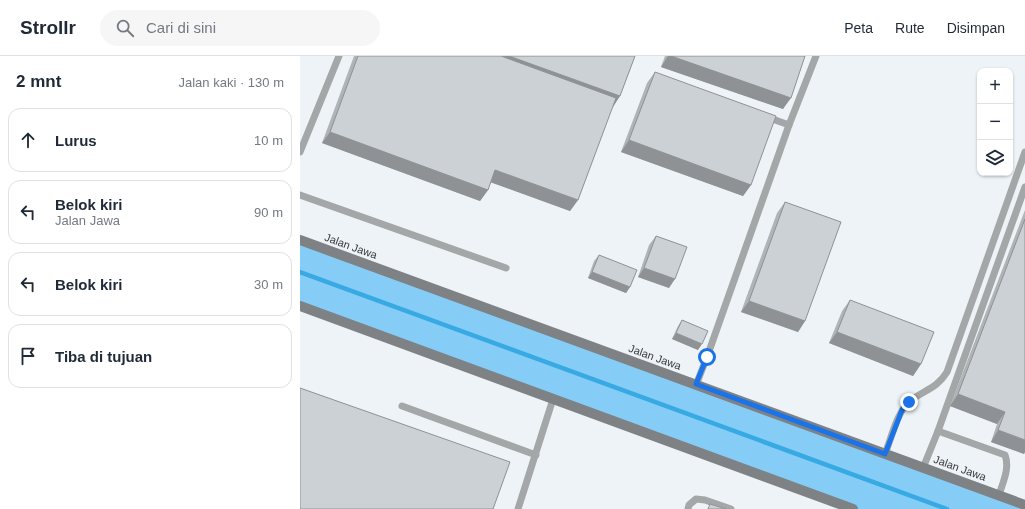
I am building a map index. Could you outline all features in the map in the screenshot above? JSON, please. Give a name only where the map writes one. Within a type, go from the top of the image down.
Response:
[{"type":"street","name":"Jalan Jawa","points":[[300,240],[1025,505]]},
{"type":"street","points":[[300,306],[853,509]]},
{"type":"lane","points":[[300,152],[338,56]]},
{"type":"lane","points":[[696,384],[710,350],[789,125],[816,56]]},
{"type":"lane","points":[[760,115],[789,125]]},
{"type":"lane","points":[[885,454],[902,410],[909,402],[942,380],[947,372],[1025,152]]},
{"type":"lane","points":[[923,468],[938,431],[1025,187]]},
{"type":"lane","points":[[300,196],[506,268]]},
{"type":"lane","points":[[518,509],[553,399]]},
{"type":"lane","points":[[402,406],[536,455]]},
{"type":"lane","points":[[938,431],[1005,455],[1008,461],[1008,467],[999,495]]},
{"type":"lane","points":[[688,509],[689,505],[696,499],[705,500],[731,509]]},
{"type":"shaded area","points":[[300,240],[1025,509],[853,509],[300,306]]},
{"type":"building","points":[[358,56],[501,56],[616,98],[578,200],[495,170],[488,190],[330,132]]},
{"type":"building","points":[[509,56],[635,56],[620,96]]},
{"type":"building","points":[[671,56],[805,56],[791,98]]},
{"type":"building","points":[[655,72],[776,116],[751,185],[629,140]]},
{"type":"building","points":[[785,202],[841,222],[805,321],[749,301]]},
{"type":"building","points":[[1025,219],[1025,440],[998,430],[1005,412],[958,394]]},
{"type":"building","points":[[656,236],[687,247],[675,279],[644,268]]},
{"type":"building","points":[[599,255],[637,270],[630,287],[592,272]]},
{"type":"building","points":[[850,300],[934,332],[921,364],[837,332]]},
{"type":"building","points":[[682,320],[708,331],[702,344],[676,333]]},
{"type":"building","points":[[300,388],[510,462],[493,509],[300,509]]},
{"type":"building","points":[[710,504],[726,509],[708,509]]},
{"type":"waterway","points":[[300,272],[947,509]]},
{"type":"route","points":[[707,357],[696,384],[885,454],[902,410],[909,402]]}]
